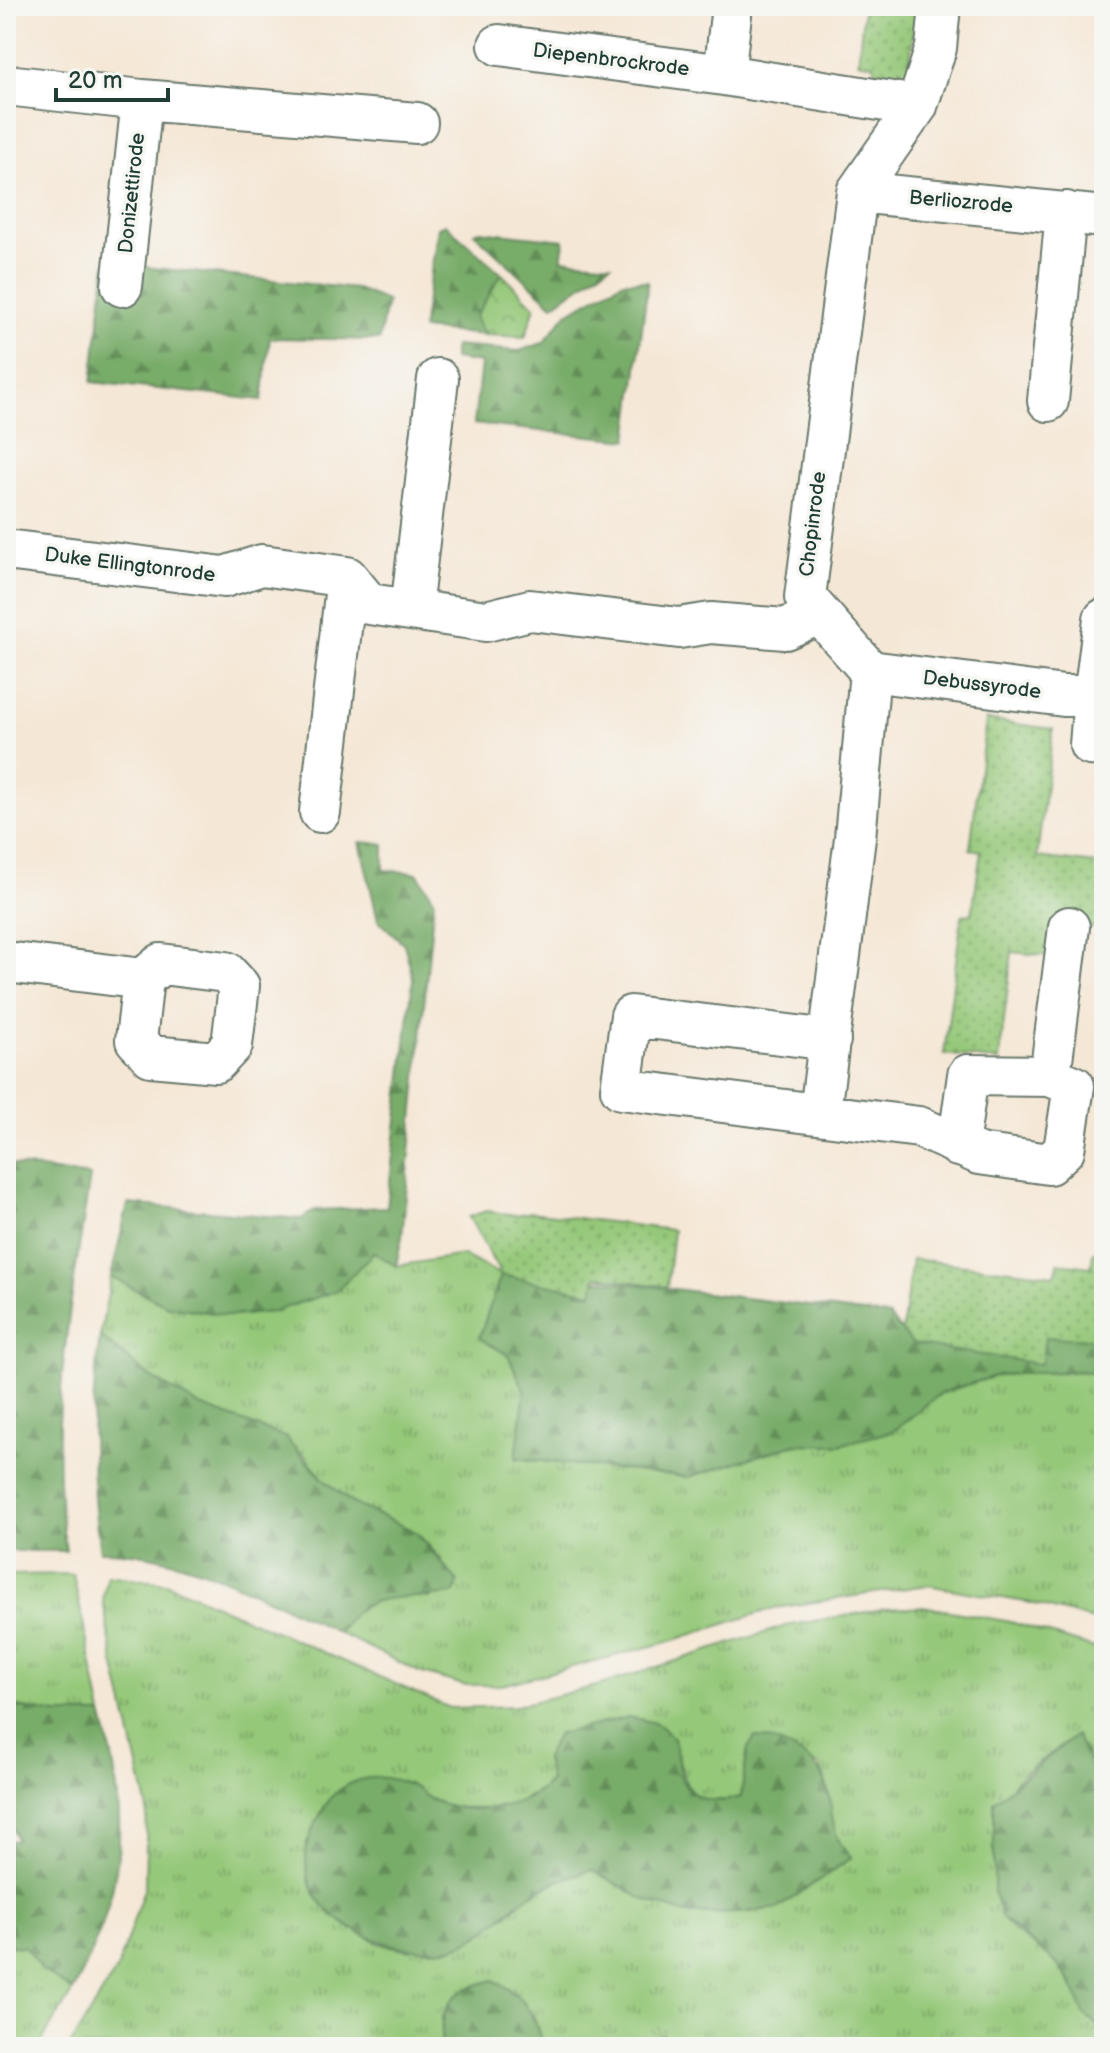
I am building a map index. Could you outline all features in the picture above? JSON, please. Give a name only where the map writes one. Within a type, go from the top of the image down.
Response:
[{"type":"street","points":[[724,75],[732,6]]},
{"type":"street","name":"Chopinrode","points":[[870,671],[805,597],[857,192],[917,106],[936,48],[940,6]]},
{"type":"street","name":"Diepenbrockrode","points":[[499,45],[724,75],[917,106]]},
{"type":"street","points":[[6,85],[142,100],[417,123]]},
{"type":"street","name":"Donizettirode","points":[[122,286],[142,100]]},
{"type":"street","name":"Berliozrode","points":[[857,192],[1085,215],[1048,401]]},
{"type":"street","points":[[411,610],[438,379]]},
{"type":"street","name":"Duke Ellingtonrode","points":[[6,550],[224,577],[262,565],[347,577]]},
{"type":"street","points":[[347,577],[369,604],[486,621],[530,610],[679,628],[711,623],[785,629],[819,614]]},
{"type":"street","points":[[320,812],[347,577]]},
{"type":"street","points":[[1104,619],[1090,745],[1104,746]]},
{"type":"street","points":[[820,1112],[870,671]]},
{"type":"street","name":"Debussyrode","points":[[870,671],[1064,696],[1094,696]]},
{"type":"street","points":[[1050,1076],[1069,927]]},
{"type":"street","points":[[6,962],[143,979]]},
{"type":"street","points":[[830,1040],[631,1016],[621,1089],[919,1127],[958,1146],[979,1154],[1049,1164],[1064,1150],[1074,1086],[1050,1076],[968,1075],[958,1146]]},
{"type":"green space","points":[[864,6],[917,6],[908,76],[874,71],[874,64],[858,62]]},
{"type":"green space","points":[[445,224],[502,274],[475,317],[485,335],[422,329],[438,227]]},
{"type":"green space","points":[[480,231],[564,240],[562,259],[611,264],[553,305],[474,233]]},
{"type":"green space","points":[[106,263],[357,289],[387,301],[379,340],[270,338],[262,400],[92,382]]},
{"type":"green space","points":[[502,274],[535,307],[525,337],[485,335],[475,317]]},
{"type":"green space","points":[[624,281],[648,281],[628,440],[474,424],[481,363],[454,359],[454,346],[519,351],[543,343],[567,313]]},
{"type":"green space","points":[[986,720],[1053,729],[1037,857],[1104,865],[1104,929],[1055,923],[1050,956],[1012,952],[999,1061],[944,1054],[962,915],[972,914],[981,851],[970,849]]},
{"type":"green space","points":[[360,842],[384,844],[384,870],[417,873],[434,899],[402,1237],[396,1266],[374,1252],[336,1291],[271,1312],[233,1316],[168,1306],[111,1277],[128,1204],[301,1219],[315,1210],[387,1207],[413,978],[404,944],[378,920]]},
{"type":"green space","points":[[6,1164],[90,1176],[63,1363],[58,1457],[66,1551],[6,1551]]},
{"type":"green space","points":[[486,1211],[516,1215],[531,1212],[673,1230],[667,1287],[596,1276],[593,1293],[501,1275],[469,1217]]},
{"type":"green space","points":[[374,1251],[396,1266],[463,1255],[501,1275],[479,1338],[508,1355],[525,1391],[516,1458],[689,1477],[796,1444],[893,1431],[941,1393],[999,1375],[1080,1371],[1104,1375],[1104,1623],[1031,1603],[927,1585],[775,1608],[668,1642],[502,1685],[463,1685],[419,1672],[339,1633],[347,1620],[367,1604],[391,1597],[432,1598],[442,1560],[416,1532],[352,1503],[324,1480],[304,1454],[200,1406],[150,1377],[100,1336],[111,1277],[168,1306],[233,1316],[271,1312],[336,1291]]},
{"type":"green space","points":[[1093,1252],[1104,1253],[1104,1339],[1045,1337],[1041,1364],[913,1344],[902,1332],[912,1259],[1055,1275],[1058,1263],[1091,1267]]},
{"type":"green space","points":[[501,1275],[592,1293],[595,1279],[888,1316],[913,1344],[1040,1364],[1045,1337],[1104,1339],[1104,1375],[1080,1371],[998,1375],[941,1393],[893,1431],[839,1445],[795,1444],[689,1477],[516,1458],[525,1391],[508,1355],[479,1338]]},
{"type":"green space","points":[[100,1336],[150,1377],[200,1406],[285,1437],[324,1480],[352,1503],[416,1532],[458,1582],[455,1593],[376,1601],[350,1617],[339,1633],[253,1592],[193,1568],[132,1553],[100,1551],[92,1443]]},
{"type":"green space","points":[[73,1574],[102,1714],[56,1714],[6,1705],[6,1575]]},
{"type":"green space","points":[[107,1575],[166,1583],[450,1708],[516,1706],[600,1685],[786,1626],[884,1609],[928,1607],[1011,1622],[1104,1651],[1104,1794],[1076,1736],[1032,1767],[1013,1785],[1000,1832],[995,1872],[998,1906],[1003,1918],[1014,1931],[1062,1969],[1082,2008],[1104,2030],[1104,2047],[691,2047],[661,2035],[633,2047],[543,2047],[533,2014],[442,2016],[441,2047],[69,2047],[118,1967],[145,1886],[147,1805],[103,1600]],"holes":[[[748,1748],[819,1765],[828,1790],[836,1835],[851,1858],[778,1908],[739,1913],[686,1914],[592,1870],[562,1878],[528,1896],[507,1915],[409,1950],[378,1943],[330,1914],[306,1844],[335,1793],[409,1787],[445,1805],[493,1808],[524,1799],[550,1781],[545,1758],[678,1753],[689,1788],[696,1795],[714,1801],[741,1797]]]},
{"type":"green space","points":[[6,1705],[56,1714],[102,1714],[117,1789],[118,1856],[103,1921],[73,1991],[41,1969],[25,1947],[6,1945],[6,1842],[17,1840],[6,1810]]},
{"type":"green space","points":[[628,1717],[654,1723],[668,1732],[675,1743],[682,1779],[693,1793],[708,1800],[741,1797],[748,1748],[755,1737],[780,1743],[802,1755],[823,1777],[835,1831],[851,1858],[778,1908],[739,1913],[686,1914],[643,1899],[592,1870],[537,1891],[479,1935],[444,1949],[417,1949],[363,1935],[340,1920],[321,1902],[309,1880],[306,1855],[314,1826],[322,1812],[334,1794],[347,1785],[365,1779],[393,1779],[412,1786],[429,1799],[447,1805],[479,1809],[510,1805],[525,1799],[550,1781],[545,1758],[558,1734]]},
{"type":"green space","points":[[1076,1735],[1104,1794],[1104,2030],[1084,2014],[1071,1981],[1055,1962],[1002,1918],[994,1893],[994,1801]]},
{"type":"green space","points":[[6,1945],[25,1947],[41,1969],[73,1991],[38,2047],[6,2047]]},
{"type":"green space","points":[[494,1980],[522,2000],[543,2047],[441,2047],[443,2019],[451,2001],[467,1989]]},
{"type":"green space","points":[[661,2035],[689,2045],[691,2047],[633,2047]]}]
